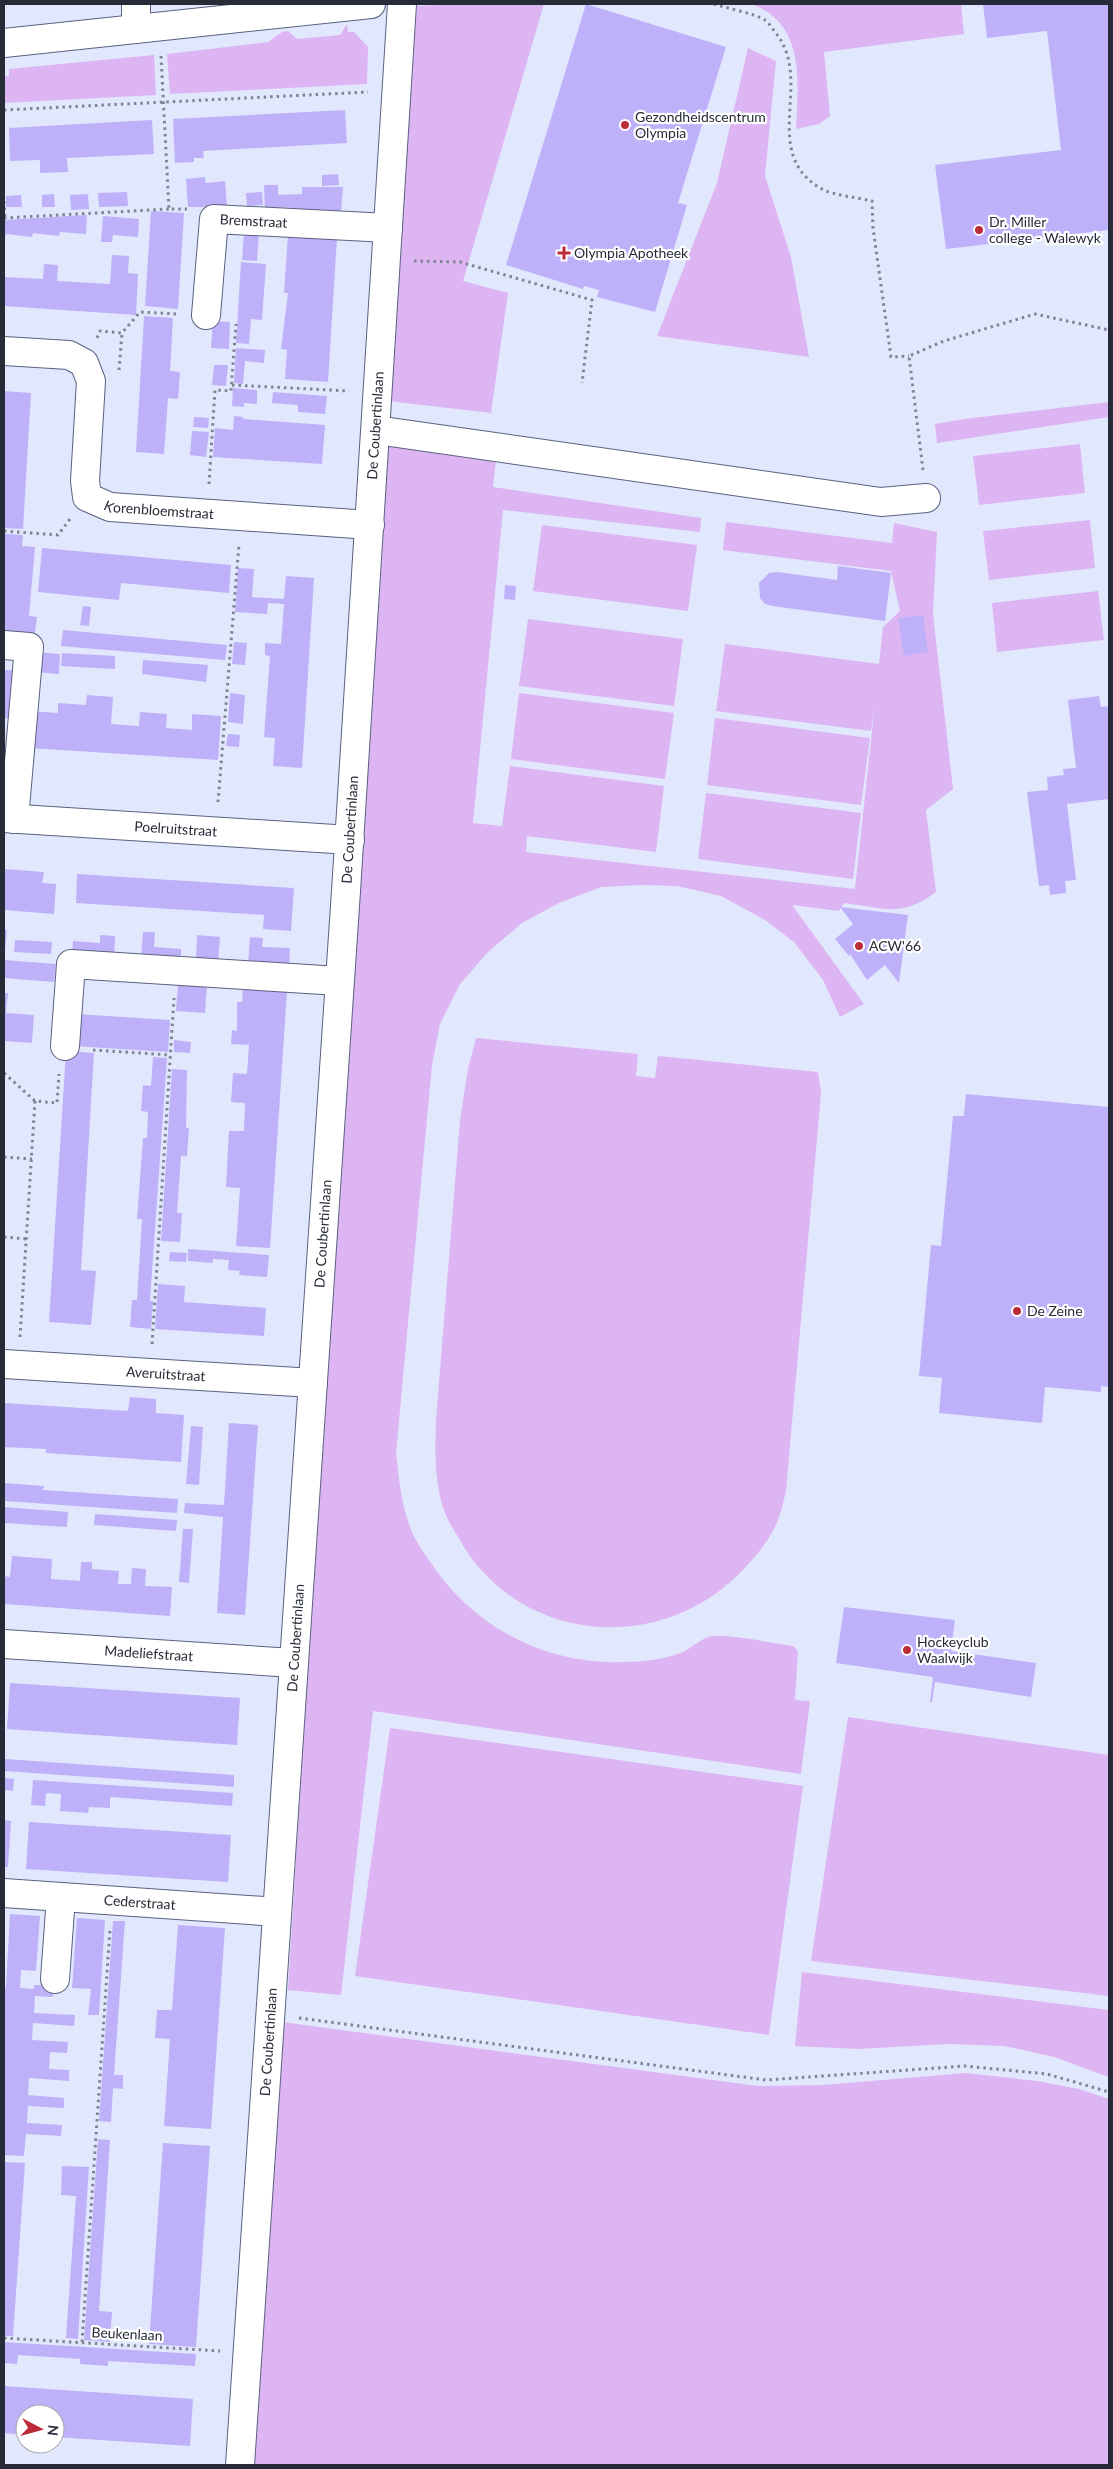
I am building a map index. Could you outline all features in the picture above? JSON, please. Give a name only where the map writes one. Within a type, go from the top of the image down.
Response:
[{"type":"street","points":[[4,43],[144,20],[372,4]]},
{"type":"street","name":"De Coubertinlaan","points":[[240,2465],[350,840],[402,4]]},
{"type":"street","points":[[206,315],[214,219]]},
{"type":"street","name":"Bremstraat","points":[[214,219],[388,228]]},
{"type":"street","points":[[4,350],[69,355],[84,363]]},
{"type":"street","name":"Korenbloemstraat","points":[[84,363],[91,381],[85,481],[87,497],[110,507],[370,525]]},
{"type":"street","points":[[376,430],[881,502],[926,498]]},
{"type":"street","points":[[4,645],[29,647],[9,819]]},
{"type":"street","name":"Poelruitstraat","points":[[9,819],[350,840]]},
{"type":"street","points":[[65,1046],[71,964],[339,981]]},
{"type":"street","name":"Averuitstraat","points":[[11,1364],[313,1383]]},
{"type":"street","name":"Madeliefstraat","points":[[4,1644],[293,1663]]},
{"type":"street","name":"Cederstraat","points":[[4,1893],[277,1912]]},
{"type":"street","points":[[55,1979],[61,1897]]},
{"type":"path","points":[[714,4],[765,20],[784,43],[792,68],[788,133],[794,160],[808,179],[823,189],[872,201],[873,228],[891,357],[909,356],[944,341],[1035,314],[1109,330]]},
{"type":"path","points":[[144,20],[163,102],[169,209]]},
{"type":"path","points":[[4,110],[398,91]]},
{"type":"path","points":[[4,201],[4,218]]},
{"type":"path","name":"Bremstraat","points":[[4,218],[187,209],[214,219]]},
{"type":"path","points":[[386,261],[460,262],[592,300],[582,383]]},
{"type":"path","points":[[84,363],[100,331],[122,333],[140,312],[236,317],[231,391],[215,390],[207,514]]},
{"type":"path","points":[[909,356],[926,498]]},
{"type":"path","points":[[232,385],[378,393]]},
{"type":"path","points":[[4,531],[58,535],[87,497]]},
{"type":"path","points":[[215,832],[242,516]]},
{"type":"path","points":[[150,1373],[176,970]]},
{"type":"path","points":[[11,1364],[26,1239],[35,1101]]},
{"type":"path","points":[[4,1157],[32,1158]]},
{"type":"path","points":[[4,1237],[26,1239]]},
{"type":"path","points":[[82,2342],[112,1901]]},
{"type":"path","points":[[271,2014],[766,2080],[966,2066],[1047,2074],[1109,2092]]},
{"type":"path","name":"Beukenlaan","points":[[4,2338],[248,2352]]},
{"type":"shaded area","points":[[544,4],[463,281],[508,293],[491,413],[388,401],[417,6]]},
{"type":"shaded area","points":[[750,4],[961,4],[964,34],[824,52],[830,116],[819,124],[796,129],[797,74],[795,56],[790,39],[781,25],[768,13]]},
{"type":"shaded area","points":[[347,24],[348,32],[354,32],[368,47],[367,84],[170,94],[167,54],[268,42],[282,32],[288,31],[297,39],[340,35]]},
{"type":"shaded area","points":[[748,48],[776,61],[765,176],[791,257],[809,357],[657,336],[717,183]]},
{"type":"shaded area","points":[[154,55],[156,95],[4,103],[4,76],[9,76],[9,69]]},
{"type":"shaded area","points":[[1109,402],[1109,417],[937,443],[935,424]]},
{"type":"shaded area","points":[[382,442],[496,460],[493,487],[701,518],[700,532],[503,510],[473,823],[502,826],[510,766],[664,786],[656,852],[527,836],[526,852],[855,889],[875,703],[871,731],[716,711],[725,644],[879,664],[883,627],[900,611],[891,571],[723,550],[726,522],[892,543],[894,523],[937,532],[933,614],[953,789],[926,810],[936,892],[912,905],[892,909],[844,903],[839,911],[792,905],[864,1004],[840,1017],[823,980],[794,942],[765,920],[721,896],[677,886],[601,887],[559,903],[522,923],[488,952],[460,984],[440,1024],[432,1065],[396,1453],[402,1500],[414,1536],[446,1584],[467,1605],[489,1623],[539,1649],[567,1657],[595,1661],[625,1662],[653,1660],[681,1653],[706,1638],[714,1636],[744,1638],[793,1646],[798,1651],[795,1700],[810,1701],[801,1774],[373,1711],[341,1995],[288,1990]]},
{"type":"shaded area","points":[[1080,444],[1085,493],[979,505],[973,456]]},
{"type":"shaded area","points":[[1090,520],[1095,568],[989,580],[983,531]]},
{"type":"shaded area","points":[[542,525],[697,545],[688,611],[533,591]]},
{"type":"shaded area","points":[[1098,591],[1104,640],[997,652],[992,603]]},
{"type":"shaded area","points":[[528,619],[683,639],[674,706],[519,686]]},
{"type":"shaded area","points":[[519,693],[674,713],[665,779],[511,759]]},
{"type":"shaded area","points":[[715,718],[870,738],[861,805],[707,785]]},
{"type":"shaded area","points":[[706,793],[861,813],[853,879],[698,859]]},
{"type":"shaded area","points":[[476,1038],[638,1054],[636,1076],[655,1078],[658,1056],[818,1072],[821,1093],[786,1491],[781,1510],[775,1527],[767,1540],[738,1575],[704,1601],[667,1618],[628,1626],[588,1626],[549,1616],[514,1598],[483,1572],[449,1522],[441,1502],[437,1479],[436,1420],[460,1120],[468,1069]]},
{"type":"shaded area","points":[[848,1717],[1109,1755],[1109,1996],[811,1961]]},
{"type":"shaded area","points":[[390,1728],[803,1786],[769,2035],[355,1976]]},
{"type":"shaded area","points":[[802,1972],[1109,2010],[1109,2077],[1054,2057],[1005,2046],[948,2044],[859,2049],[795,2046]]},
{"type":"shaded area","points":[[282,2022],[758,2086],[823,2085],[966,2073],[1037,2081],[1079,2089],[1109,2099],[1109,2465],[252,2465]]},
{"type":"building","name":"Gezondheidscentrum Olympia","points":[[586,4],[726,47],[678,203],[687,205],[655,312],[597,297],[599,290],[584,286],[583,289],[506,265]]},
{"type":"building","points":[[983,4],[1109,4],[1109,230],[946,249],[935,165],[1061,150],[1047,31],[987,38]]},
{"type":"building","points":[[345,110],[347,143],[203,151],[204,158],[194,158],[194,162],[175,163],[173,119]]},
{"type":"building","points":[[152,120],[154,154],[67,158],[68,172],[40,173],[40,160],[10,161],[9,128]]},
{"type":"building","points":[[338,174],[339,185],[322,186],[322,175]]},
{"type":"building","points":[[205,177],[206,183],[225,181],[227,207],[188,207],[186,179]]},
{"type":"building","points":[[264,185],[278,185],[278,195],[302,194],[302,187],[343,187],[341,212],[279,207],[279,212],[265,212]]},
{"type":"building","points":[[127,192],[128,206],[99,207],[98,193]]},
{"type":"building","points":[[262,192],[263,205],[247,206],[246,193]]},
{"type":"building","points":[[54,194],[55,207],[42,207],[42,195]]},
{"type":"building","points":[[88,194],[89,209],[71,210],[70,195]]},
{"type":"building","points":[[21,195],[22,207],[6,207],[6,196]]},
{"type":"building","points":[[151,211],[184,213],[178,309],[145,306]]},
{"type":"building","points":[[87,215],[86,234],[60,232],[59,236],[33,233],[32,237],[6,234],[4,238],[4,220]]},
{"type":"building","points":[[103,216],[139,219],[138,237],[113,235],[112,242],[101,242]]},
{"type":"building","points":[[244,233],[259,234],[257,261],[242,260]]},
{"type":"building","points":[[288,235],[337,238],[328,382],[285,379],[287,350],[281,349],[288,293],[284,293]]},
{"type":"building","points":[[112,255],[129,256],[128,273],[138,274],[136,315],[4,306],[4,277],[43,279],[44,264],[58,265],[57,281],[110,284]]},
{"type":"building","points":[[241,262],[266,264],[262,320],[251,319],[249,344],[236,343]]},
{"type":"building","points":[[144,316],[173,318],[170,371],[180,372],[178,399],[168,398],[164,454],[136,452]]},
{"type":"building","points":[[213,321],[230,322],[229,349],[211,348]]},
{"type":"building","points":[[236,348],[265,350],[264,363],[245,361],[243,384],[234,383]]},
{"type":"building","points":[[214,365],[228,365],[226,386],[212,385]]},
{"type":"building","points":[[233,388],[257,390],[257,404],[244,403],[244,407],[232,406]]},
{"type":"building","points":[[4,391],[31,393],[23,529],[4,528]]},
{"type":"building","points":[[273,392],[327,396],[325,414],[298,412],[298,405],[272,403]]},
{"type":"building","points":[[234,416],[243,417],[243,419],[325,425],[322,464],[213,457],[215,428],[233,430]]},
{"type":"building","points":[[194,417],[209,418],[208,428],[193,427]]},
{"type":"building","points":[[192,431],[209,432],[206,457],[190,455]]},
{"type":"building","points":[[5,534],[23,535],[22,546],[35,547],[29,616],[37,617],[35,633],[4,631]]},
{"type":"building","points":[[42,548],[231,565],[229,593],[121,583],[119,600],[38,592]]},
{"type":"building","points":[[838,566],[891,573],[885,621],[772,606],[765,604],[760,598],[759,583],[769,573],[777,572],[837,580]]},
{"type":"building","points":[[238,568],[254,569],[252,597],[284,599],[286,576],[314,578],[302,768],[273,766],[275,738],[264,737],[270,656],[265,655],[265,643],[281,644],[284,604],[268,603],[267,614],[235,612]]},
{"type":"building","points":[[505,585],[516,586],[515,600],[504,599]]},
{"type":"building","points":[[83,606],[91,607],[89,626],[80,625]]},
{"type":"building","points":[[923,615],[928,652],[904,656],[898,618]]},
{"type":"building","points":[[63,630],[227,645],[225,660],[61,646]]},
{"type":"building","points":[[234,642],[247,643],[245,665],[232,664]]},
{"type":"building","points":[[35,652],[60,654],[59,674],[33,672]]},
{"type":"building","points":[[62,653],[115,656],[115,669],[61,666]]},
{"type":"building","points":[[143,660],[208,665],[206,682],[142,674]]},
{"type":"building","points":[[4,670],[14,670],[11,718],[4,718]]},
{"type":"building","points":[[230,693],[245,695],[243,724],[228,722]]},
{"type":"building","points":[[87,695],[113,697],[111,724],[139,726],[140,712],[167,714],[166,728],[192,730],[192,714],[221,716],[218,760],[29,748],[31,711],[58,713],[58,703],[86,705]]},
{"type":"building","points":[[1099,696],[1101,707],[1109,706],[1109,799],[1067,804],[1076,880],[1065,881],[1066,893],[1050,895],[1049,885],[1039,886],[1027,792],[1048,790],[1047,777],[1064,775],[1063,769],[1076,768],[1068,700]]},
{"type":"building","points":[[228,734],[240,735],[239,747],[226,746]]},
{"type":"building","points":[[4,869],[44,872],[42,883],[56,884],[54,914],[4,910]]},
{"type":"building","points":[[77,874],[294,888],[291,931],[263,929],[264,915],[76,903]]},
{"type":"building","points":[[840,907],[908,915],[899,983],[885,965],[867,980],[850,954],[849,956],[835,939],[853,924]]},
{"type":"building","points":[[4,930],[7,930],[5,950],[4,949]]},
{"type":"building","points":[[143,932],[155,932],[154,947],[181,949],[181,962],[141,959]]},
{"type":"building","points":[[100,935],[115,936],[114,959],[72,955],[73,941],[100,943]]},
{"type":"building","points":[[197,935],[220,937],[218,962],[196,960]]},
{"type":"building","points":[[250,937],[263,938],[262,947],[290,948],[289,967],[248,964]]},
{"type":"building","points":[[15,940],[52,942],[51,954],[14,952]]},
{"type":"building","points":[[4,960],[56,964],[54,982],[4,978]]},
{"type":"building","points":[[178,984],[207,985],[205,1013],[176,1011]]},
{"type":"building","points":[[243,987],[287,991],[270,1248],[236,1246],[240,1188],[226,1187],[229,1131],[244,1131],[245,1103],[231,1102],[233,1073],[247,1074],[249,1045],[231,1044],[232,1030],[237,1031],[237,1002],[242,1002]]},
{"type":"building","points":[[4,993],[8,993],[6,1013],[34,1015],[32,1043],[4,1041]]},
{"type":"building","points":[[76,1014],[170,1020],[168,1052],[73,1046]]},
{"type":"building","points":[[174,1040],[191,1042],[190,1053],[174,1052]]},
{"type":"building","points":[[66,1051],[94,1053],[81,1270],[96,1271],[91,1325],[49,1322]]},
{"type":"building","points":[[153,1057],[167,1058],[150,1301],[153,1301],[151,1329],[130,1327],[132,1300],[137,1300],[142,1219],[137,1219],[143,1138],[147,1138],[148,1112],[141,1111],[143,1085],[151,1086]]},
{"type":"building","points":[[172,1069],[187,1070],[186,1128],[189,1128],[187,1156],[181,1156],[177,1213],[182,1213],[180,1242],[161,1241]]},
{"type":"building","name":"De Zeine","points":[[966,1094],[1109,1107],[1109,1387],[1101,1386],[1101,1392],[1045,1387],[1042,1423],[939,1413],[942,1378],[919,1376],[931,1245],[941,1246],[953,1116],[964,1116]]},
{"type":"building","points":[[188,1249],[269,1255],[267,1277],[239,1275],[240,1271],[228,1270],[229,1260],[213,1259],[213,1263],[188,1261]]},
{"type":"building","points":[[170,1252],[187,1253],[186,1262],[169,1261]]},
{"type":"building","points":[[158,1284],[185,1286],[184,1302],[266,1308],[264,1336],[155,1329]]},
{"type":"building","points":[[130,1397],[156,1399],[156,1413],[184,1415],[181,1462],[46,1453],[46,1449],[4,1447],[4,1403],[128,1411]]},
{"type":"building","points":[[229,1423],[258,1425],[245,1615],[217,1613],[223,1517],[184,1513],[185,1503],[224,1505]]},
{"type":"building","points":[[191,1426],[203,1427],[199,1485],[186,1484]]},
{"type":"building","points":[[4,1483],[44,1486],[43,1490],[178,1499],[177,1513],[4,1501]]},
{"type":"building","points":[[4,1507],[68,1512],[67,1527],[4,1523]]},
{"type":"building","points":[[95,1514],[177,1520],[176,1531],[94,1525]]},
{"type":"building","points":[[183,1529],[193,1529],[189,1583],[179,1582]]},
{"type":"building","points":[[12,1556],[52,1559],[51,1579],[80,1581],[81,1562],[92,1562],[92,1569],[119,1571],[118,1584],[131,1584],[132,1568],[146,1569],[145,1586],[172,1587],[170,1616],[4,1604],[4,1576],[10,1577]]},
{"type":"building","points":[[844,1607],[955,1620],[951,1651],[1036,1663],[1031,1697],[935,1682],[932,1702],[930,1702],[933,1677],[836,1663]]},
{"type":"building","points":[[10,1683],[240,1698],[237,1745],[7,1729]]},
{"type":"building","points":[[5,1759],[234,1775],[234,1787],[4,1771]]},
{"type":"building","points":[[4,1778],[14,1779],[13,1791],[4,1790]]},
{"type":"building","points":[[33,1780],[233,1793],[232,1806],[110,1797],[110,1808],[89,1807],[88,1813],[60,1811],[61,1794],[46,1793],[45,1806],[31,1805]]},
{"type":"building","points":[[4,1820],[11,1821],[8,1867],[4,1867]]},
{"type":"building","points":[[29,1822],[231,1835],[228,1882],[26,1869]]},
{"type":"building","points":[[10,1914],[40,1916],[36,1971],[21,1970],[20,1988],[34,1989],[34,1985],[54,1986],[53,1997],[35,1996],[34,2013],[75,2015],[74,2026],[33,2023],[32,2040],[68,2042],[67,2053],[50,2052],[49,2069],[69,2070],[69,2081],[29,2078],[28,2095],[64,2098],[64,2108],[28,2106],[27,2123],[62,2125],[61,2136],[26,2134],[24,2156],[4,2155],[4,1987],[6,1987]]},
{"type":"building","points":[[77,1918],[105,1920],[99,2015],[88,2015],[91,1989],[72,1988]]},
{"type":"building","points":[[113,1921],[125,1921],[114,2075],[123,2075],[123,2089],[113,2088],[111,2122],[99,2121]]},
{"type":"building","points":[[178,1925],[225,1928],[211,2129],[164,2126],[170,2039],[155,2038],[157,2010],[172,2010]]},
{"type":"building","points":[[98,2139],[110,2140],[99,2311],[112,2312],[110,2342],[84,2340]]},
{"type":"building","points":[[163,2143],[210,2146],[196,2347],[149,2344]]},
{"type":"building","points":[[4,2162],[25,2163],[13,2336],[4,2336]]},
{"type":"building","points":[[62,2166],[89,2167],[78,2339],[66,2338],[76,2196],[61,2195]]},
{"type":"building","points":[[4,2342],[196,2354],[195,2366],[108,2361],[108,2366],[80,2364],[80,2359],[18,2355],[17,2364],[4,2363]]},
{"type":"building","points":[[4,2386],[193,2399],[190,2446],[65,2438],[65,2404],[15,2404],[15,2434],[4,2433]]},
{"type":"place","name":"Gezondheidscentrum Olympia","points":[[625,125]]},
{"type":"place","name":"Dr. Miller college - Walewyk","points":[[979,230]]},
{"type":"place","name":"Olympia Apotheek","points":[[564,253]]},
{"type":"place","name":"ACW'66","points":[[859,946]]},
{"type":"place","name":"De Zeine","points":[[1017,1311]]},
{"type":"place","name":"Hockeyclub Waalwijk","points":[[907,1650]]}]
